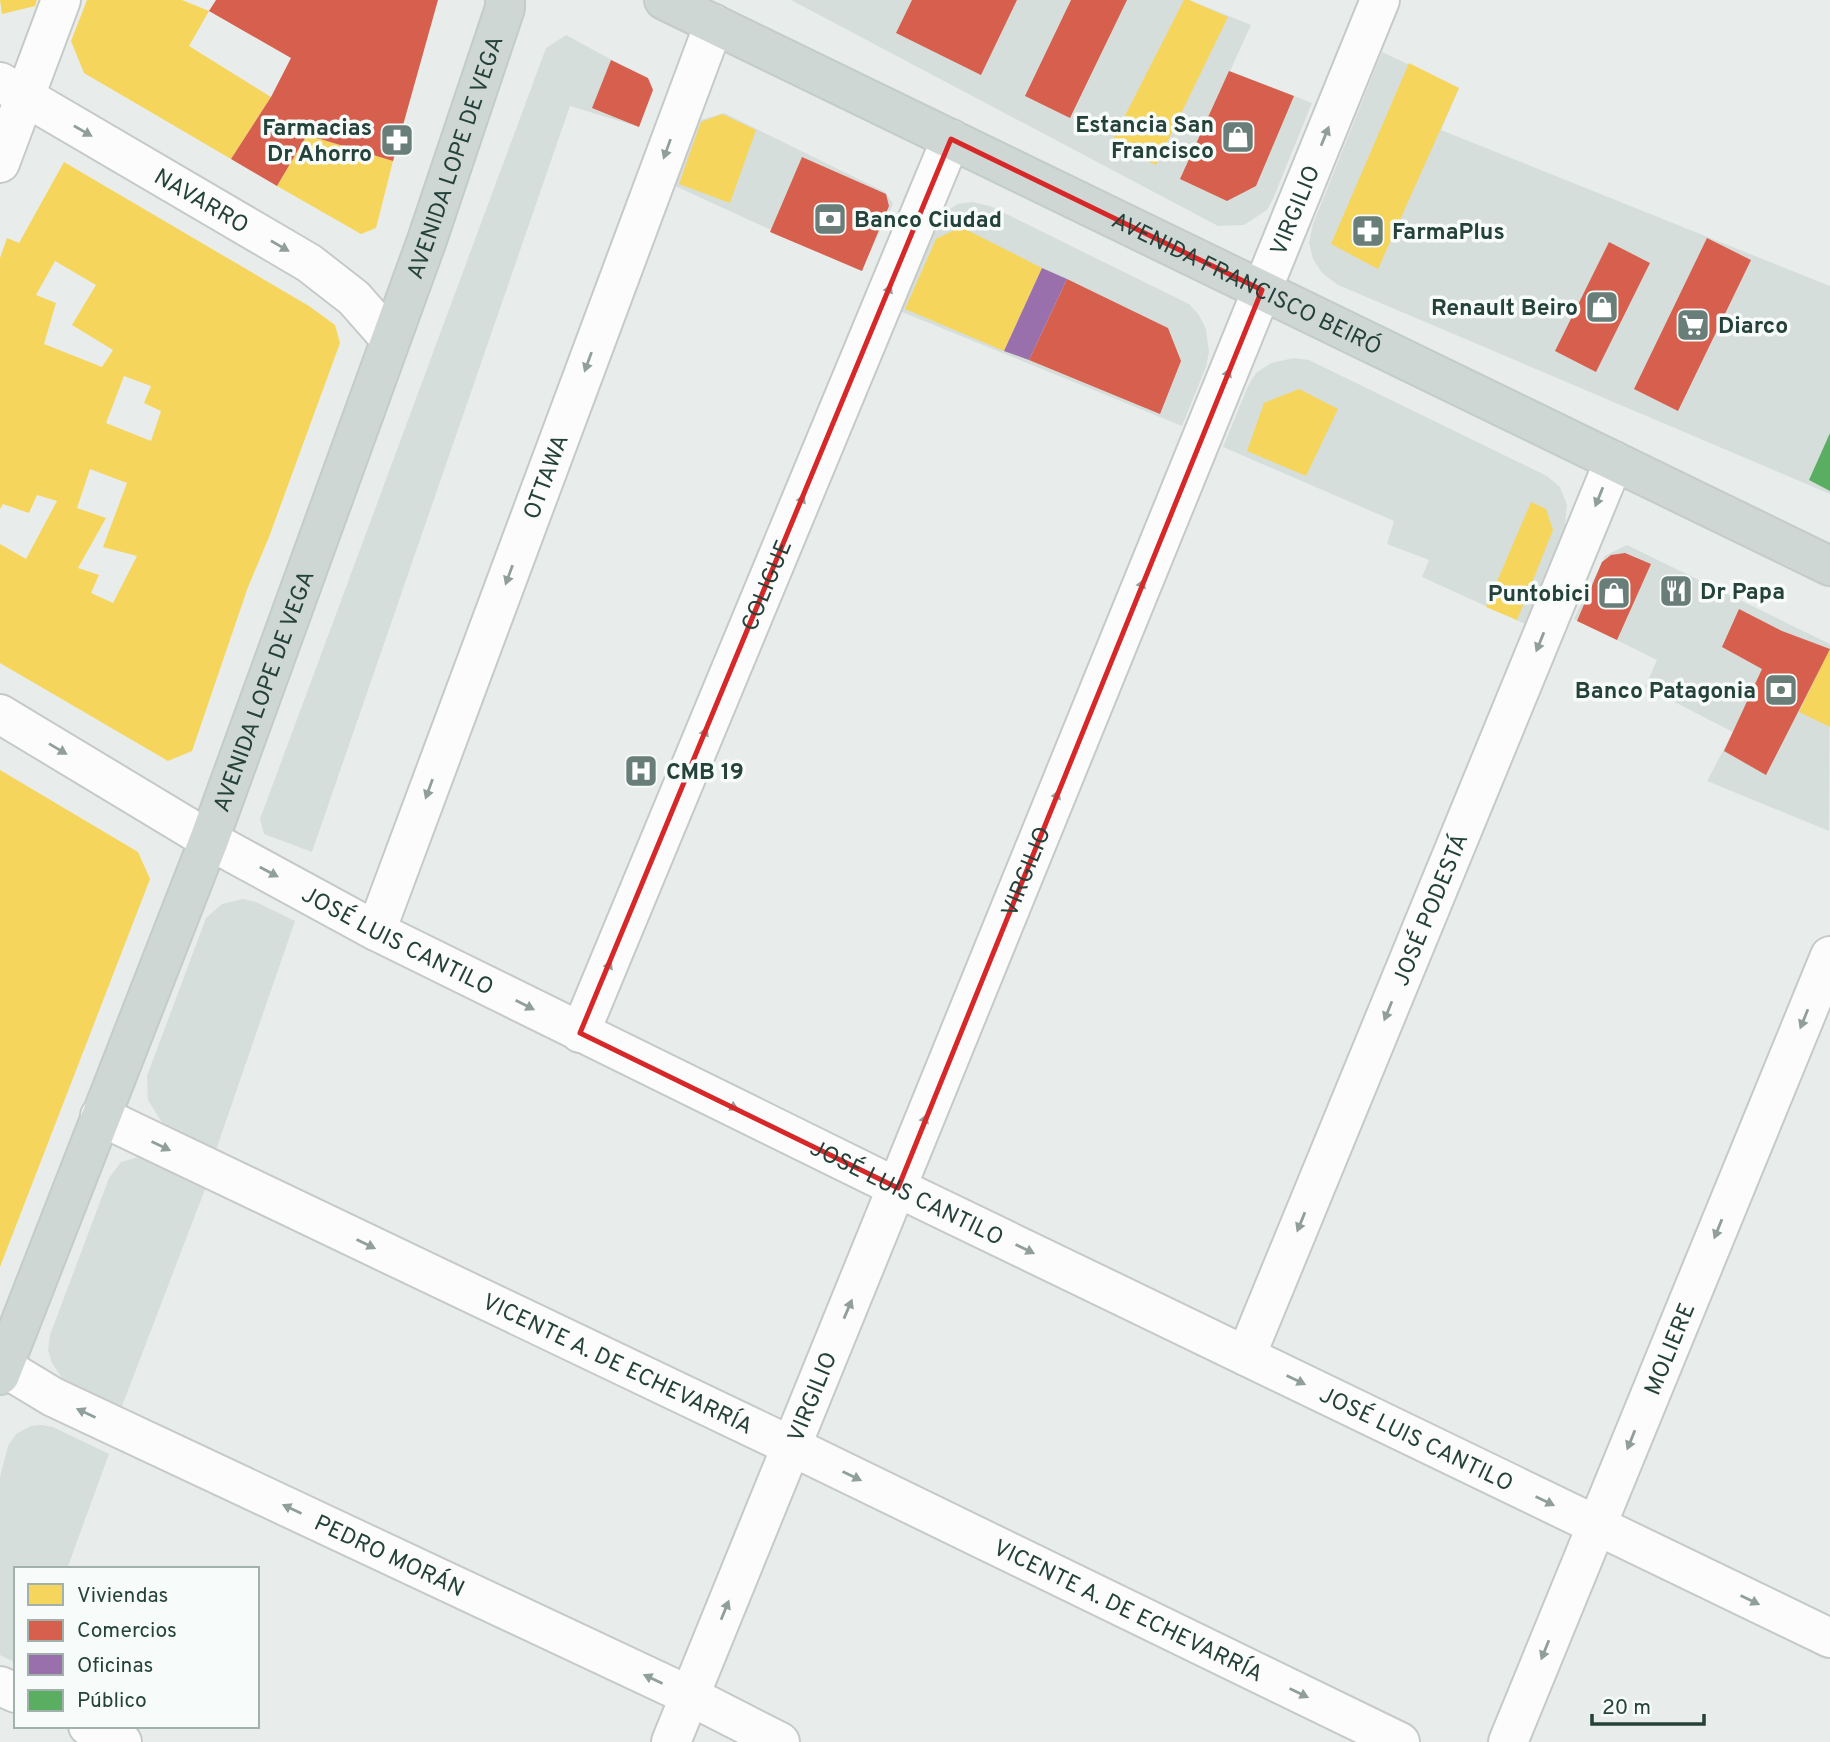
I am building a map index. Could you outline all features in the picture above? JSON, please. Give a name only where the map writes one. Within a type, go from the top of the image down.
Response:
[{"type":"main road","name":"AVENIDA LOPE DE VEGA","points":[[1,1369],[209,840],[456,154],[505,8],[505,0]]},
{"type":"main road","name":"AVENIDA FRANCISCO BEIRÓ","points":[[664,0],[1830,565]]},
{"type":"street","points":[[0,163],[12,89],[61,0]]},
{"type":"street","name":"VIRGILIO","points":[[671,1742],[1380,0]]},
{"type":"street","name":"OTTAWA","points":[[376,931],[714,24]]},
{"type":"street","name":"NAVARRO","points":[[12,89],[309,263],[354,298],[390,339]]},
{"type":"street","name":"COLIGUE","points":[[580,1033],[951,139]]},
{"type":"street","name":"JOSÉ PODESTÁ","points":[[1246,1356],[1614,461]]},
{"type":"street","name":"JOSÉ LUIS CANTILO","points":[[0,714],[209,840],[376,931],[898,1188],[1830,1638]]},
{"type":"street","name":"MOLIERE","points":[[1508,1742],[1830,956]]},
{"type":"street","name":"VICENTE A. DE ECHEVARRÍA","points":[[100,1116],[791,1446],[1400,1742]]},
{"type":"street","name":"PEDRO MORÁN","points":[[1,1369],[52,1397],[690,1696],[780,1742]]},
{"type":"street","points":[[92,1728],[122,1742]]},
{"type":"highlighted area","points":[[951,139],[1262,290],[898,1188],[580,1033]]},
{"type":"shaded area","points":[[791,0],[1189,0],[1251,25],[1230,71],[1312,103],[1267,210],[1244,225],[1218,226]]},
{"type":"shaded area","points":[[566,35],[649,80],[652,87],[639,127],[570,106],[312,852],[264,834],[260,819],[546,48]]},
{"type":"shaded area","points":[[1382,52],[1459,88],[1441,130],[1830,286],[1830,494],[1338,285],[1322,273],[1313,259],[1309,243],[1313,224]]},
{"type":"shaded area","points":[[724,113],[885,192],[893,204],[861,271],[675,186],[698,121]]},
{"type":"shaded area","points":[[972,202],[990,206],[1189,304],[1206,329],[1209,352],[1206,367],[1182,426],[897,310],[939,215],[958,204]]},
{"type":"shaded area","points":[[1294,358],[1309,360],[1547,476],[1560,487],[1567,505],[1565,526],[1525,624],[1422,577],[1429,560],[1387,544],[1394,521],[1223,447],[1256,373],[1271,363]]},
{"type":"shaded area","points":[[1627,545],[1830,644],[1829,831],[1707,781],[1733,732],[1645,687],[1657,660],[1574,619],[1605,556]]},
{"type":"shaded area","points":[[243,899],[256,902],[295,921],[216,1150],[173,1130],[161,1121],[148,1100],[147,1076],[206,918],[222,904]]},
{"type":"shaded area","points":[[142,1156],[207,1184],[121,1409],[64,1381],[52,1363],[48,1350],[50,1335],[109,1178],[121,1162]]},
{"type":"shaded area","points":[[31,1426],[53,1427],[109,1454],[68,1567],[14,1567],[14,1662],[0,1655],[0,1477],[8,1446],[16,1434]]},
{"type":"building: Viviendas","points":[[0,0],[37,0],[35,6],[2,14]]},
{"type":"building: Viviendas","points":[[87,0],[182,0],[209,11],[189,46],[271,97],[231,159],[84,73],[71,41]]},
{"type":"building: Viviendas","points":[[1184,0],[1228,17],[1156,165],[1111,143]]},
{"type":"building: Viviendas","points":[[1409,63],[1459,88],[1378,269],[1331,244]]},
{"type":"building: Viviendas","points":[[722,114],[756,130],[730,203],[679,184],[701,122]]},
{"type":"building: Viviendas","points":[[307,135],[393,161],[376,228],[361,234],[277,186]]},
{"type":"building: Viviendas","points":[[64,162],[309,306],[335,325],[340,343],[248,587],[192,751],[168,761],[0,663],[0,544],[26,559],[57,501],[37,495],[29,513],[3,504],[0,509],[0,258],[7,238],[19,243]],"holes":[[[55,261],[96,285],[72,325],[113,350],[102,367],[44,344],[56,303],[36,295]],[[124,376],[151,386],[144,403],[161,411],[151,441],[106,423]],[[90,469],[127,483],[103,547],[137,556],[113,603],[91,593],[99,575],[78,568],[106,518],[77,508]]]},
{"type":"building: Viviendas","points":[[961,227],[1042,268],[1004,351],[905,309],[936,239]]},
{"type":"building: Viviendas","points":[[1299,389],[1338,409],[1306,476],[1247,451],[1264,403]]},
{"type":"building: Viviendas","points":[[1531,502],[1546,509],[1553,530],[1517,620],[1486,607]]},
{"type":"building: Viviendas","points":[[1830,648],[1830,727],[1799,712]]},
{"type":"building: Viviendas","points":[[0,770],[138,852],[150,879],[0,1267]]},
{"type":"building: Comercios","points":[[216,0],[438,0],[393,161],[307,135],[277,186],[231,159],[271,97],[291,58],[209,11]]},
{"type":"building: Comercios","points":[[912,0],[1017,0],[981,75],[896,33]]},
{"type":"building: Comercios","points":[[1071,0],[1127,0],[1070,118],[1025,96]]},
{"type":"building: Comercios","points":[[611,60],[648,78],[653,90],[639,127],[592,108]]},
{"type":"building: Comercios","name":"Estancia San Francisco","points":[[1229,71],[1294,96],[1256,186],[1227,201],[1180,179]]},
{"type":"building: Comercios","name":"Banco Ciudad","points":[[802,157],[886,194],[889,206],[862,271],[770,232]]},
{"type":"building: Comercios","name":"Diarco","points":[[1707,238],[1751,260],[1678,411],[1634,389]]},
{"type":"building: Comercios","name":"Renault Beiro","points":[[1609,242],[1650,263],[1596,372],[1555,351]]},
{"type":"building: Comercios","points":[[1067,279],[1168,328],[1181,361],[1160,414],[1029,360]]},
{"type":"building: Comercios","name":"Puntobici","points":[[1625,553],[1651,564],[1617,640],[1577,621],[1602,562],[1611,555]]},
{"type":"building: Comercios","name":"Banco Patagonia","points":[[1739,609],[1782,631],[1830,649],[1766,775],[1724,751],[1762,669],[1722,647]]},
{"type":"building: Oficinas","points":[[1042,268],[1067,279],[1029,360],[1004,351]]},
{"type":"building: Público","points":[[1830,433],[1830,491],[1809,480]]},
{"type":"place","name":"Estancia San Francisco","points":[[1238,137]]},
{"type":"place","name":"Farmacias Dr Ahorro","points":[[397,140]]},
{"type":"place","name":"Banco Ciudad","points":[[830,219]]},
{"type":"place","name":"FarmaPlus","points":[[1368,231]]},
{"type":"place","name":"Renault Beiro","points":[[1602,307]]},
{"type":"place","name":"Diarco","points":[[1693,325]]},
{"type":"place","name":"Dr Papa","points":[[1676,591]]},
{"type":"place","name":"Puntobici","points":[[1614,593]]},
{"type":"place","name":"Banco Patagonia","points":[[1781,690]]},
{"type":"place","name":"CMB 19","points":[[641,771]]}]
